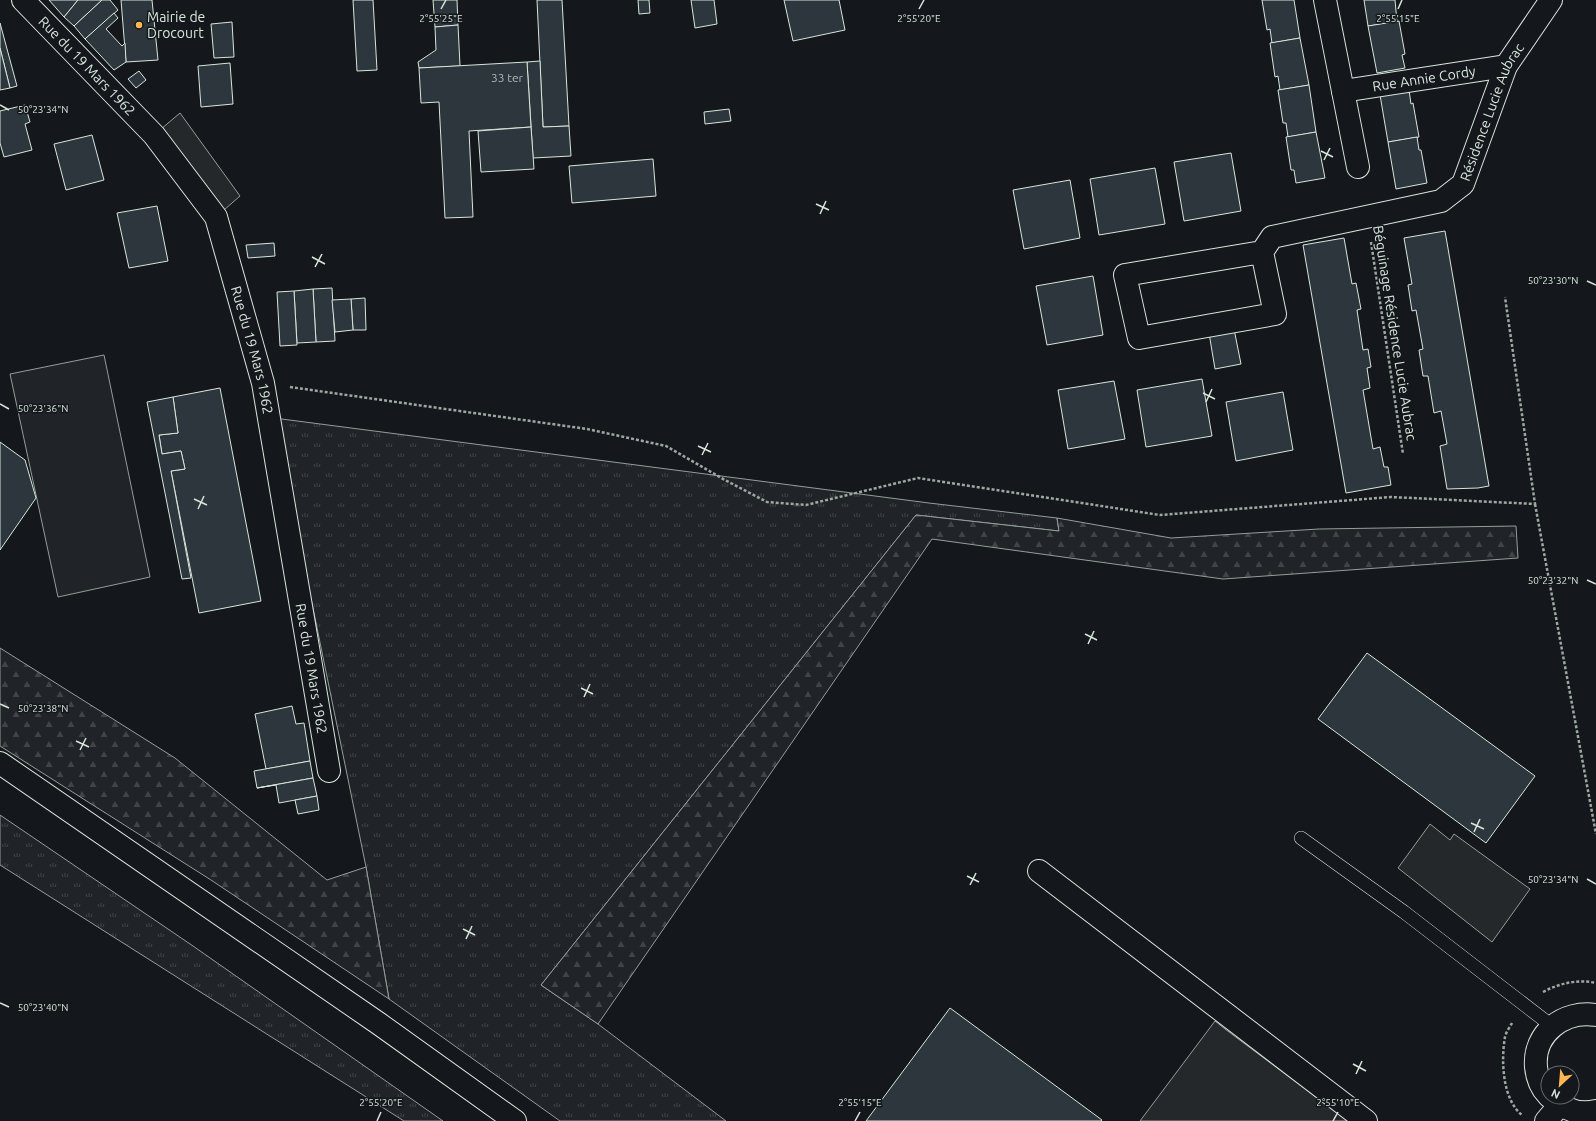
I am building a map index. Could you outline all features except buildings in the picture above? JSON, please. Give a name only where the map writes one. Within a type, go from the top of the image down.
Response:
[{"type":"street","name":"Rue du 19 Mars 1962","points":[[23,0],[154,135],[216,218],[263,383],[329,771]]},
{"type":"street","points":[[1325,0],[1358,167]]},
{"type":"street","name":"Résidence Lucie Aubrac","points":[[1262,252],[1272,237],[1442,201],[1462,184],[1506,66],[1551,0]]},
{"type":"street","name":"Rue Annie Cordy","points":[[1343,91],[1506,66]]},
{"type":"street","points":[[1262,252],[1276,314],[1139,338],[1125,275],[1262,252]]},
{"type":"street","points":[[0,763],[378,1023],[515,1121]]},
{"type":"street","points":[[1039,871],[1366,1121]]},
{"type":"street","points":[[1540,1082],[1537,1076],[1535,1058],[1541,1040],[1552,1026],[1567,1017],[1584,1013],[1596,1015]]},
{"type":"street","points":[[1551,1105],[1574,1111],[1596,1111]]},
{"type":"lane","points":[[1301,838],[1404,912],[1552,1026]]},
{"type":"path","name":"Béguinage Résidence Lucie Aubrac","points":[[1367,216],[1403,454]]},
{"type":"path","points":[[1504,297],[1535,504],[1596,834]]},
{"type":"path","points":[[263,383],[587,429],[666,446],[766,502],[806,505],[918,478],[1160,515],[1391,497],[1535,504]]},
{"type":"green space","points":[[104,355],[150,577],[58,597],[10,374]]},
{"type":"green space","points":[[274,418],[929,503],[1057,518],[1059,531],[916,515],[541,985],[598,1024],[726,1121],[560,1121],[389,999],[366,867]]},
{"type":"green space","points":[[916,515],[1059,531],[1057,518],[1171,538],[1319,529],[1516,526],[1518,558],[1223,579],[932,539],[598,1024],[541,985]]},
{"type":"green space","points":[[0,648],[175,758],[327,880],[366,867],[389,999],[211,880],[0,746]]},
{"type":"green space","points":[[0,815],[193,946],[443,1121],[404,1121],[0,865]]},
{"type":"shaded area","points":[[180,113],[240,196],[216,217],[154,135]]},
{"type":"shaded area","points":[[1430,824],[1450,840],[1454,834],[1530,889],[1492,942],[1398,868]]},
{"type":"shaded area","points":[[1215,1021],[1225,1029],[1348,1121],[1140,1121]]},
{"type":"place","name":"Mairie de Drocourt","points":[[139,25]]}]
